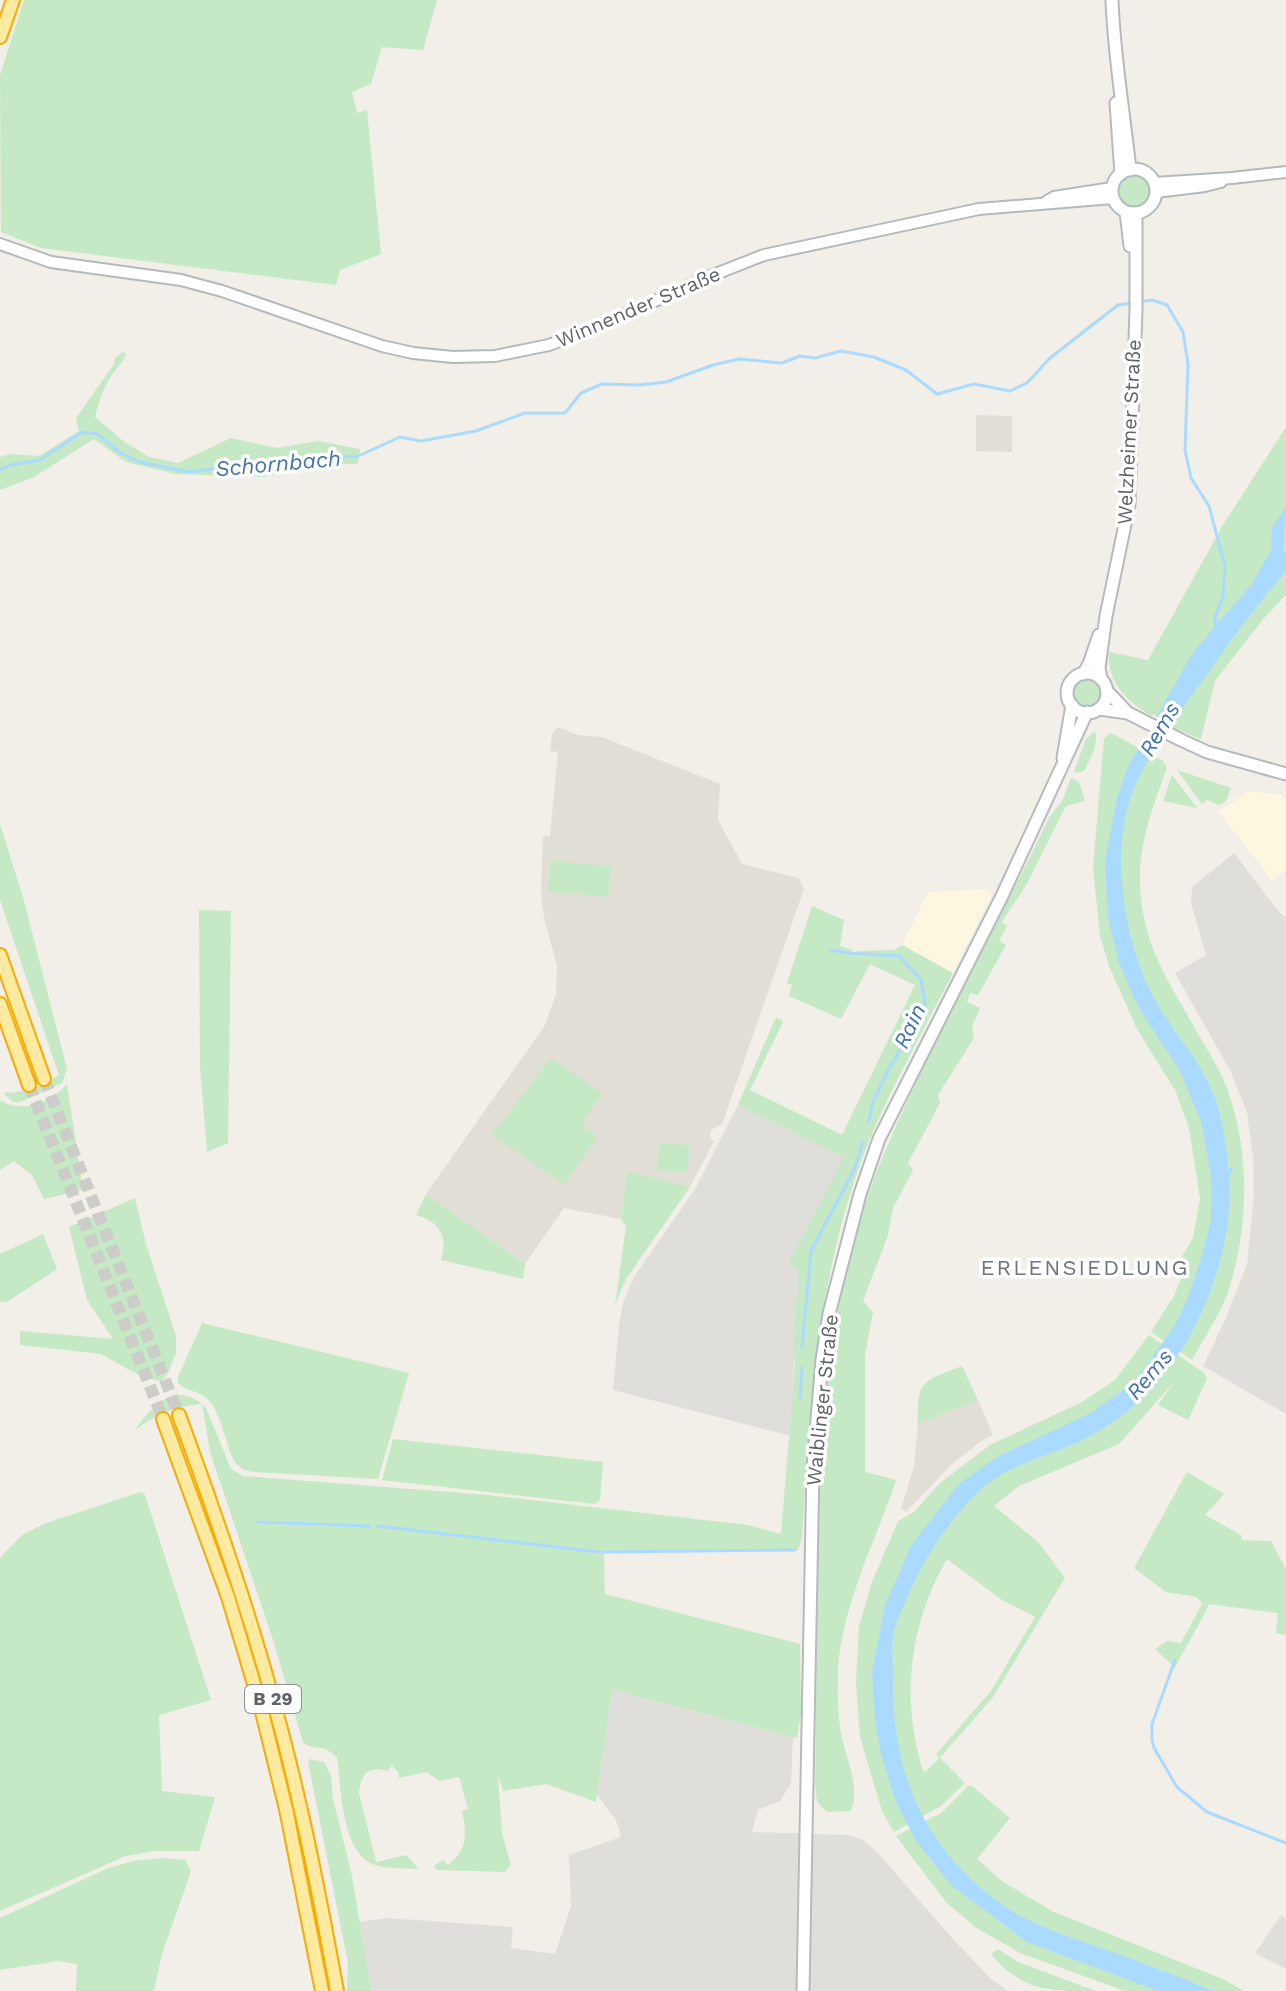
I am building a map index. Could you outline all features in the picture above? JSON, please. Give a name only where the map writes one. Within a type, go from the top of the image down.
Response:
[{"type":"highway","points":[[0,37],[13,0]]},
{"type":"highway","points":[[0,955],[44,1079]]},
{"type":"highway","points":[[0,1004],[29,1085]]},
{"type":"highway","name":"B 29","points":[[179,1415],[242,1596],[274,1703],[301,1811],[337,1991]]},
{"type":"highway","name":"B 29","points":[[163,1419],[228,1597],[260,1704],[286,1809],[322,1991]]},
{"type":"main road","points":[[1112,0],[1117,70],[1122,92],[1126,172],[1113,193],[1131,212],[1152,204],[1155,188],[1145,172],[1126,172]]},
{"type":"main road","name":"Welzheimer Straße","points":[[1101,679],[1099,668],[1106,616],[1129,505],[1136,310],[1131,212]]},
{"type":"main road","name":"Welzheimer Straße","points":[[1083,674],[1091,661],[1106,616]]},
{"type":"main road","points":[[1128,713],[1093,711],[1072,705],[1068,697],[1069,687],[1073,680],[1083,674],[1093,674],[1101,679],[1107,691],[1128,713],[1221,756],[1286,774]]},
{"type":"main road","points":[[1093,711],[1106,700],[1107,691]]},
{"type":"main road","name":"Waiblinger Straße","points":[[1062,763],[1072,705]]},
{"type":"main road","name":"Waiblinger Straße","points":[[803,1991],[813,1467],[829,1314],[860,1194],[879,1139],[1014,872],[1062,763],[1093,711]]},
{"type":"street","points":[[1155,188],[1205,186],[1232,178],[1286,172]]},
{"type":"street","name":"Winnender Straße","points":[[0,244],[51,262],[181,280],[382,346],[453,357],[495,356],[549,345],[764,255],[979,209],[1046,202],[1054,197],[1113,193]]},
{"type":"shaded area","points":[[976,415],[1012,416],[1012,452],[976,451]]},
{"type":"shaded area","points":[[558,727],[578,735],[602,737],[720,784],[718,820],[742,864],[799,878],[804,889],[722,1124],[711,1130],[710,1138],[714,1141],[690,1187],[627,1171],[621,1219],[564,1208],[525,1264],[426,1194],[544,1027],[556,995],[557,966],[544,918],[541,893],[543,836],[550,836],[558,752],[550,751],[552,734]]},
{"type":"shaded area","points":[[1249,791],[1282,795],[1286,799],[1286,871],[1272,880],[1219,812]]},
{"type":"shaded area","points":[[1234,853],[1286,917],[1286,1414],[1203,1366],[1247,1264],[1254,1195],[1253,1157],[1247,1113],[1231,1072],[1175,973],[1206,955],[1191,903],[1192,887]]},
{"type":"shaded area","points":[[987,889],[992,894],[953,973],[902,945],[928,892]]},
{"type":"shaded area","points":[[738,1105],[845,1157],[790,1263],[796,1268],[798,1277],[791,1436],[613,1390],[623,1303],[634,1277],[695,1189]]},
{"type":"shaded area","points":[[978,1400],[993,1435],[953,1463],[906,1512],[901,1509],[914,1466],[918,1424]]},
{"type":"shaded area","points":[[611,1690],[793,1737],[791,1783],[780,1801],[758,1810],[752,1832],[848,1835],[863,1840],[991,1979],[1009,1991],[371,1991],[359,1922],[388,1918],[513,1927],[511,1948],[555,1954],[571,1906],[569,1855],[621,1837],[616,1820],[597,1795]]},
{"type":"shaded area","points":[[1281,1915],[1286,1919],[1286,1969],[1255,1953]]},
{"type":"green space","points":[[24,0],[437,0],[423,50],[382,47],[371,84],[352,92],[357,113],[367,110],[381,254],[340,270],[336,285],[41,248],[1,232],[0,75]]},
{"type":"green space","points":[[1134,175],[1145,180],[1150,191],[1145,202],[1134,207],[1123,202],[1118,191],[1123,180]]},
{"type":"green space","points":[[123,352],[125,357],[106,385],[95,417],[123,441],[149,457],[178,463],[231,438],[277,448],[318,441],[360,449],[358,464],[315,464],[264,477],[175,474],[126,462],[94,439],[34,477],[0,490],[0,457],[11,454],[39,456],[79,431],[76,418],[114,364],[115,358]]},
{"type":"green space","points":[[1286,427],[1286,595],[1215,681],[1201,739],[1154,718],[1126,697],[1110,669],[1109,652],[1148,660],[1223,525]]},
{"type":"green space","points":[[1088,677],[1099,681],[1103,692],[1099,703],[1088,707],[1077,703],[1073,692],[1077,681]]},
{"type":"green space","points":[[1095,731],[1096,742],[1091,757],[1084,771],[1076,773],[1074,771],[1086,739]]},
{"type":"green space","points":[[1111,733],[1163,761],[1167,768],[1144,841],[1140,871],[1142,908],[1152,946],[1167,980],[1224,1080],[1241,1144],[1243,1218],[1235,1266],[1222,1307],[1192,1360],[1151,1332],[1174,1296],[1181,1278],[1179,1262],[1193,1238],[1200,1199],[1189,1128],[1175,1090],[1137,1029],[1109,966],[1100,936],[1093,868],[1104,738]]},
{"type":"green space","points":[[1177,770],[1231,788],[1226,801],[1219,805],[1207,800],[1202,804]]},
{"type":"green space","points":[[1172,775],[1197,808],[1163,801]]},
{"type":"green space","points":[[1071,778],[1079,782],[1085,801],[1066,806],[1026,885],[1002,922],[1007,926],[999,941],[1006,945],[978,995],[970,993],[967,1002],[980,1008],[972,1027],[974,1038],[938,1095],[940,1103],[908,1163],[913,1170],[893,1208],[888,1235],[863,1301],[873,1312],[865,1354],[865,1472],[896,1480],[853,1595],[841,1642],[838,1667],[840,1728],[853,1780],[854,1801],[851,1811],[827,1812],[817,1802],[815,1781],[818,1503],[829,1365],[840,1297],[863,1209],[894,1130]]},
{"type":"green space","points":[[0,824],[23,897],[67,1069],[62,1083],[20,1102],[13,1102],[3,1093],[32,1088],[59,1075],[0,900]]},
{"type":"green space","points":[[550,861],[611,866],[609,897],[547,892]]},
{"type":"green space","points":[[812,906],[844,920],[840,946],[852,950],[854,957],[857,951],[894,950],[902,945],[953,973],[878,1120],[842,1221],[821,1325],[809,1432],[802,1538],[798,1550],[604,1553],[605,1594],[800,1644],[801,1712],[797,1738],[612,1690],[596,1802],[546,1784],[503,1791],[498,1776],[502,1834],[511,1865],[505,1872],[437,1870],[434,1866],[443,1860],[448,1865],[463,1847],[465,1827],[462,1811],[468,1809],[459,1777],[440,1781],[426,1772],[399,1778],[392,1766],[387,1771],[375,1769],[367,1773],[359,1793],[376,1862],[406,1855],[419,1869],[375,1865],[355,1848],[349,1834],[337,1757],[326,1749],[303,1742],[273,1640],[210,1452],[202,1405],[206,1408],[231,1469],[243,1476],[488,1495],[748,1525],[781,1534],[795,1364],[793,1348],[798,1277],[796,1268],[789,1263],[844,1157],[738,1105],[776,1017],[783,1022],[750,1090],[842,1135],[915,985],[870,964],[841,1019],[789,996],[792,985],[787,983]]},
{"type":"green space","points":[[199,910],[231,911],[228,1143],[207,1152],[200,1066]]},
{"type":"green space","points":[[551,1058],[602,1094],[581,1124],[598,1137],[564,1185],[492,1135]]},
{"type":"green space","points":[[67,1084],[83,1190],[44,1199],[32,1175],[14,1161],[0,1170],[0,1100],[17,1106],[36,1104],[53,1096]]},
{"type":"green space","points":[[660,1143],[690,1145],[687,1172],[657,1170]]},
{"type":"green space","points":[[627,1171],[690,1187],[626,1279],[615,1305],[626,1226],[621,1219]]},
{"type":"green space","points":[[426,1194],[525,1264],[523,1279],[441,1260],[443,1244],[440,1231],[431,1222],[416,1215]]},
{"type":"green space","points":[[135,1198],[146,1244],[176,1336],[176,1353],[161,1382],[133,1372],[101,1354],[20,1345],[20,1331],[113,1339],[87,1300],[69,1227]]},
{"type":"green space","points":[[43,1234],[57,1269],[7,1302],[0,1302],[0,1254]]},
{"type":"green space","points":[[202,1323],[409,1373],[378,1479],[253,1472],[236,1464],[212,1404],[203,1395],[178,1383]]},
{"type":"green space","points":[[1149,1335],[1204,1373],[1207,1379],[1188,1420],[1158,1405],[1174,1382],[1119,1444],[1019,1486],[994,1506],[1038,1542],[1065,1578],[993,1697],[940,1758],[965,1783],[941,1806],[894,1832],[882,1811],[860,1737],[856,1682],[859,1626],[872,1582],[898,1521],[914,1512],[940,1483],[990,1445],[1082,1402],[1115,1380]],"holes":[[[947,1559],[1002,1600],[1035,1617],[991,1691],[936,1754],[939,1758],[924,1773],[912,1719],[912,1664],[924,1610]]]},
{"type":"green space","points":[[962,1366],[978,1400],[918,1424],[919,1398],[925,1384],[938,1375]]},
{"type":"green space","points":[[185,1396],[201,1404],[167,1412],[135,1430],[166,1398]]},
{"type":"green space","points":[[393,1439],[603,1462],[600,1500],[594,1504],[382,1480]]},
{"type":"green space","points":[[1187,1472],[1224,1494],[1205,1515],[1241,1535],[1242,1540],[1271,1541],[1286,1569],[1286,1635],[1276,1633],[1278,1613],[1209,1604],[1175,1668],[1155,1649],[1167,1641],[1181,1643],[1202,1604],[1197,1597],[1166,1592],[1134,1568]]},
{"type":"green space","points":[[141,1492],[145,1495],[211,1700],[159,1715],[162,1791],[215,1797],[199,1851],[154,1851],[126,1856],[0,1911],[0,1558],[22,1535],[46,1523]]},
{"type":"green space","points":[[310,1759],[324,1762],[331,1776],[371,1991],[347,1991],[348,1963],[308,1762]]},
{"type":"green space","points":[[968,1786],[972,1786],[1010,1818],[977,1859],[1003,1882],[1054,1912],[1223,1979],[1244,1991],[1125,1991],[1020,1953],[975,1927],[946,1902],[896,1836],[941,1813]]},
{"type":"green space","points":[[185,1860],[191,1871],[161,1957],[154,1991],[76,1991],[77,1964],[58,1961],[0,1970],[0,1918],[106,1869],[132,1861]]},
{"type":"green space","points":[[998,1949],[1018,1962],[1096,1991],[1050,1989],[1025,1982],[991,1954]]},
{"type":"water","name":"Rems","points":[[1286,507],[1283,552],[1286,551],[1286,571],[1223,652],[1149,759],[1131,796],[1122,846],[1124,900],[1144,978],[1207,1081],[1222,1123],[1228,1160],[1229,1213],[1220,1261],[1209,1294],[1178,1355],[1158,1382],[1134,1406],[1076,1443],[1001,1475],[967,1503],[945,1530],[918,1574],[896,1624],[893,1641],[894,1711],[906,1775],[932,1832],[951,1858],[974,1882],[1024,1918],[1212,1991],[1158,1991],[1027,1942],[952,1886],[916,1841],[896,1802],[881,1754],[872,1673],[885,1605],[912,1544],[959,1484],[997,1457],[1091,1413],[1135,1381],[1174,1327],[1186,1302],[1211,1220],[1211,1174],[1201,1122],[1180,1071],[1137,1005],[1119,963],[1108,917],[1105,860],[1117,798],[1128,766],[1194,651],[1252,584],[1271,550],[1272,528]]},
{"type":"pier","points":[[1153,714],[1172,726],[1155,756],[1136,745]]},
{"type":"waterway","name":"Schornbach","points":[[1139,302],[1152,300],[1167,305],[1183,332],[1188,364],[1185,450],[1191,478],[1209,506],[1225,566],[1223,597],[1215,617],[1216,630]]},
{"type":"waterway","name":"Schornbach","points":[[0,470],[40,460],[82,432],[97,434],[119,452],[139,462],[189,472],[325,455],[356,457],[400,437],[421,441],[476,431],[525,413],[565,413],[581,393],[602,384],[666,382],[739,359],[782,363],[800,356],[815,358],[841,351],[874,357],[906,370],[937,394],[974,384],[1010,391],[1027,383],[1050,358],[1118,305],[1132,303]]},
{"type":"waterway","name":"Rain","points":[[831,950],[899,956],[921,980],[925,1004],[873,1102],[869,1121]]},
{"type":"waterway","name":"Rain","points":[[802,1348],[811,1251],[855,1168],[863,1141]]},
{"type":"waterway","points":[[1226,1179],[1232,1168]]},
{"type":"waterway","points":[[800,1398],[802,1368]]},
{"type":"waterway","points":[[258,1522],[369,1526]]},
{"type":"waterway","points":[[377,1526],[599,1552]]},
{"type":"waterway","points":[[603,1552],[795,1550]]},
{"type":"waterway","points":[[1175,1660],[1152,1724],[1152,1740],[1177,1787],[1207,1812],[1286,1843]]},
{"type":"tunnel","points":[[44,1079],[179,1415]]},
{"type":"tunnel","points":[[29,1085],[163,1419]]},
{"type":"district","name":"ERLENSIEDLUNG","points":[[1085,1267]]}]
